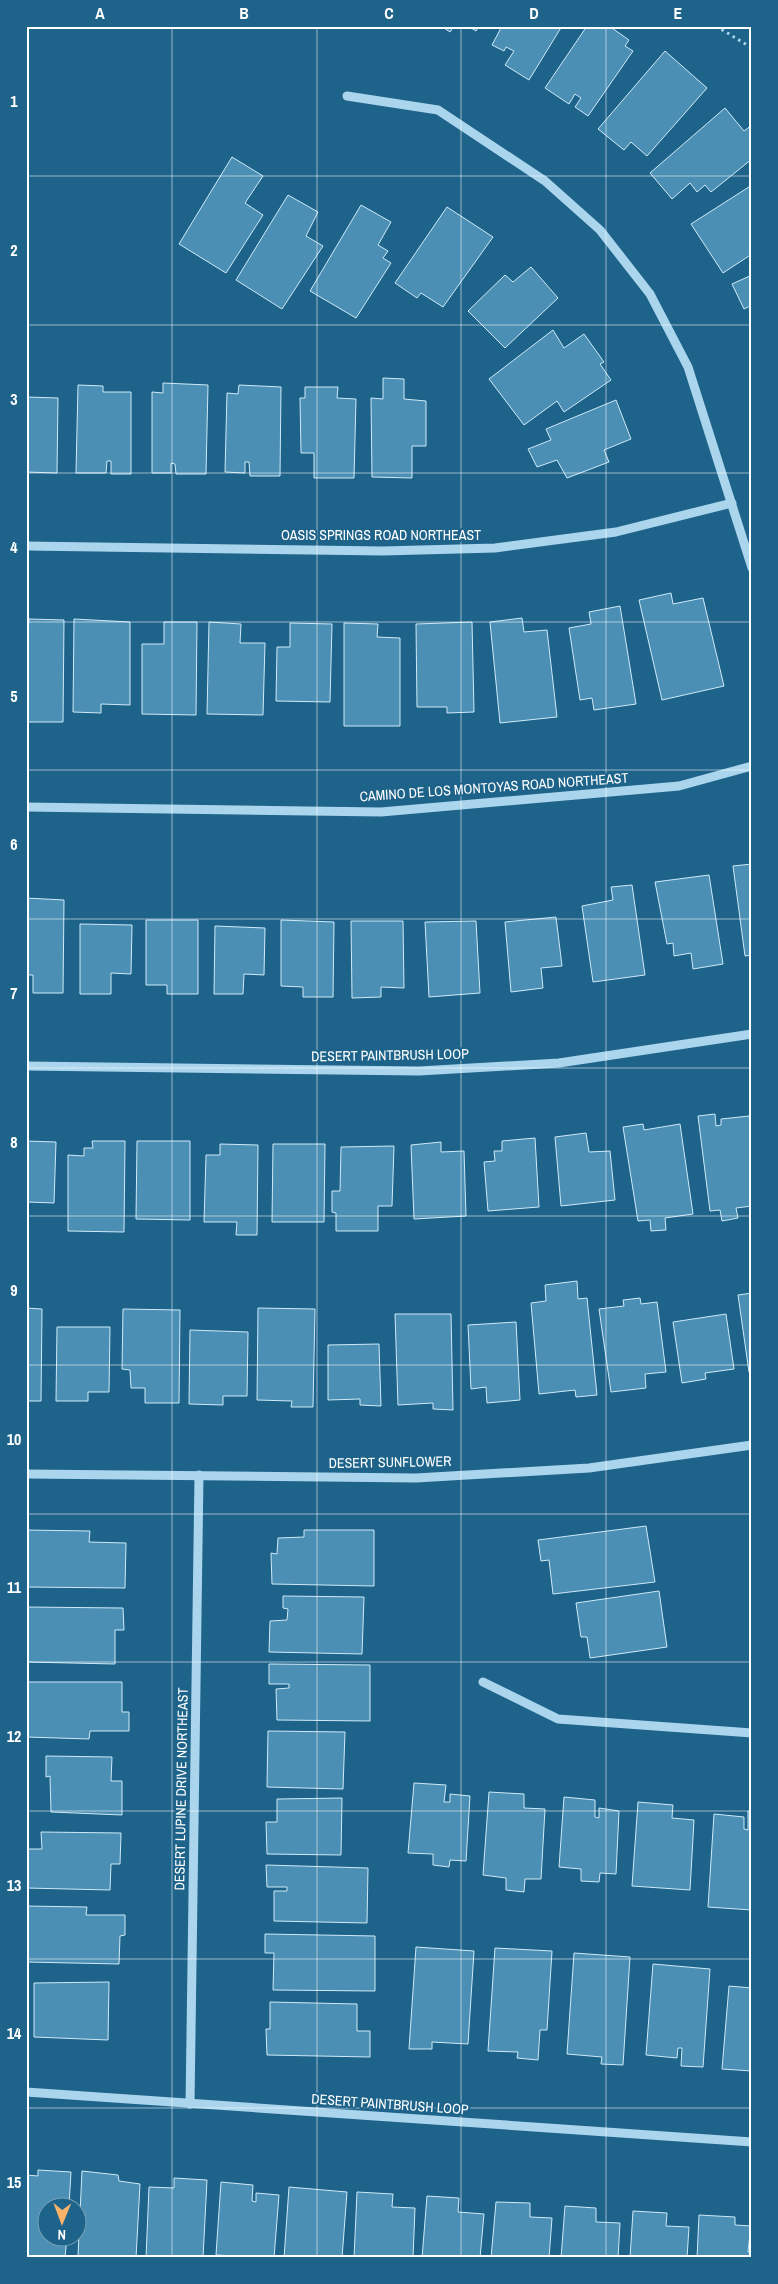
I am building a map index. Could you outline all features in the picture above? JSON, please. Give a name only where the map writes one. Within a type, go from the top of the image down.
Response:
[{"type":"street","points":[[347,96],[438,110],[545,181],[600,230],[650,294],[688,367],[752,568]]},
{"type":"street","name":"OASIS SPRINGS ROAD NORTHEAST","points":[[26,546],[383,551],[496,548],[616,532],[732,503]]},
{"type":"street","name":"CAMINO DE LOS MONTOYAS ROAD NORTHEAST","points":[[26,807],[381,812],[679,786],[752,766]]},
{"type":"street","name":"DESERT PAINTBRUSH LOOP","points":[[26,1066],[419,1071],[559,1063],[752,1034]]},
{"type":"street","name":"DESERT SUNFLOWER","points":[[26,1474],[416,1478],[589,1468],[752,1445]]},
{"type":"street","name":"DESERT LUPINE DRIVE NORTHEAST","points":[[190,2104],[199,1475]]},
{"type":"street","points":[[483,1682],[558,1719],[752,1733]]},
{"type":"street","name":"DESERT PAINTBRUSH LOOP","points":[[26,2092],[752,2142]]},
{"type":"path","points":[[716,26],[752,48]]},
{"type":"building","points":[[441,26],[454,26],[450,32]]},
{"type":"building","points":[[468,26],[479,26],[476,31]]},
{"type":"building","points":[[502,26],[562,26],[529,80],[505,65],[514,51],[506,47],[504,51],[492,45]]},
{"type":"building","points":[[587,26],[609,26],[629,40],[625,46],[633,51],[588,116],[575,107],[581,98],[575,94],[569,104],[545,88]]},
{"type":"building","points":[[665,51],[707,88],[647,156],[631,142],[624,150],[598,129]]},
{"type":"building","points":[[725,108],[744,131],[752,125],[752,159],[711,192],[705,185],[697,192],[690,183],[672,199],[650,173]]},
{"type":"building","points":[[232,157],[263,176],[245,203],[263,215],[226,273],[179,244]]},
{"type":"building","points":[[752,185],[752,254],[723,273],[691,224]]},
{"type":"building","points":[[288,195],[318,212],[306,236],[323,246],[282,309],[236,280]]},
{"type":"building","points":[[361,205],[391,222],[378,245],[388,251],[383,258],[391,263],[356,318],[310,291]]},
{"type":"building","points":[[447,207],[493,237],[443,307],[421,293],[417,298],[395,283]]},
{"type":"building","points":[[531,267],[558,298],[505,348],[468,311],[505,275],[513,282]]},
{"type":"building","points":[[752,275],[752,305],[744,309],[732,284]]},
{"type":"building","points":[[553,330],[564,348],[584,334],[604,362],[600,364],[611,380],[564,412],[557,401],[524,425],[489,379]]},
{"type":"building","points":[[383,378],[404,379],[404,399],[426,401],[426,446],[412,446],[412,478],[372,477],[371,398],[383,399]]},
{"type":"building","points":[[163,383],[208,385],[206,474],[176,474],[175,464],[171,463],[171,473],[152,473],[152,392],[163,393]]},
{"type":"building","points":[[78,385],[103,386],[103,392],[131,392],[131,474],[111,474],[111,461],[107,461],[106,473],[76,473]]},
{"type":"building","points":[[239,385],[281,387],[280,476],[250,476],[249,462],[245,462],[245,473],[225,472],[227,393],[238,394]]},
{"type":"building","points":[[305,387],[338,387],[337,398],[356,399],[354,478],[314,478],[314,453],[301,453],[300,398],[305,398]]},
{"type":"building","points":[[26,397],[58,398],[57,473],[26,472]]},
{"type":"building","points":[[616,400],[631,439],[604,450],[609,462],[567,478],[557,460],[537,467],[528,449],[551,440],[546,429]]},
{"type":"building","points":[[671,593],[673,604],[703,598],[724,686],[662,700],[639,600]]},
{"type":"building","points":[[620,606],[636,704],[594,710],[592,698],[580,700],[569,628],[591,624],[589,612]]},
{"type":"building","points":[[522,618],[524,632],[547,630],[557,717],[500,723],[490,622]]},
{"type":"building","points":[[29,619],[64,620],[63,722],[26,722],[26,633],[28,633]]},
{"type":"building","points":[[74,619],[130,622],[130,705],[101,704],[101,713],[73,712]]},
{"type":"building","points":[[164,622],[197,622],[196,715],[142,714],[142,644],[164,644]]},
{"type":"building","points":[[209,622],[241,624],[240,643],[265,643],[263,715],[207,714]]},
{"type":"building","points":[[472,622],[474,712],[447,713],[447,707],[417,707],[416,624]]},
{"type":"building","points":[[290,623],[332,624],[330,702],[276,701],[277,647],[290,647]]},
{"type":"building","points":[[344,623],[378,624],[377,637],[400,638],[400,726],[344,726]]},
{"type":"building","points":[[752,864],[752,955],[745,956],[733,866]]},
{"type":"building","points":[[709,875],[723,964],[693,969],[691,953],[674,956],[673,943],[667,944],[655,882]]},
{"type":"building","points":[[632,885],[645,975],[593,982],[582,906],[613,900],[611,887]]},
{"type":"building","points":[[26,898],[64,900],[63,993],[33,993],[33,975],[26,975]]},
{"type":"building","points":[[556,917],[562,966],[541,968],[543,988],[511,992],[505,922]]},
{"type":"building","points":[[146,920],[198,920],[198,994],[167,994],[167,985],[146,985]]},
{"type":"building","points":[[281,920],[334,922],[333,997],[303,997],[303,987],[281,986]]},
{"type":"building","points":[[351,921],[403,921],[404,988],[381,987],[381,997],[352,998]]},
{"type":"building","points":[[476,921],[480,993],[429,997],[425,922]]},
{"type":"building","points":[[80,924],[132,925],[131,974],[111,973],[111,994],[80,994]]},
{"type":"building","points":[[215,926],[265,928],[264,975],[244,974],[243,994],[214,994]]},
{"type":"building","points":[[715,1114],[716,1126],[721,1125],[721,1119],[749,1116],[752,1132],[752,1206],[736,1208],[738,1218],[722,1221],[720,1210],[710,1211],[698,1116]]},
{"type":"building","points":[[643,1124],[644,1130],[680,1124],[693,1214],[665,1218],[666,1230],[651,1231],[650,1220],[638,1221],[623,1127]]},
{"type":"building","points":[[586,1133],[589,1152],[610,1151],[615,1200],[561,1206],[555,1137]]},
{"type":"building","points":[[535,1138],[539,1207],[488,1211],[484,1162],[495,1161],[494,1151],[502,1151],[502,1141]]},
{"type":"building","points":[[26,1141],[56,1142],[54,1203],[27,1202],[26,1222]]},
{"type":"building","points":[[92,1141],[125,1141],[124,1232],[68,1231],[68,1155],[84,1156],[84,1148],[93,1148]]},
{"type":"building","points":[[137,1141],[190,1141],[190,1220],[136,1219]]},
{"type":"building","points":[[441,1142],[441,1152],[464,1151],[466,1216],[414,1219],[411,1145]]},
{"type":"building","points":[[220,1144],[258,1145],[257,1235],[236,1235],[237,1222],[204,1222],[206,1155],[220,1155]]},
{"type":"building","points":[[273,1144],[325,1144],[324,1222],[272,1222]]},
{"type":"building","points":[[394,1146],[392,1206],[378,1206],[378,1231],[336,1231],[336,1213],[332,1212],[332,1191],[340,1191],[341,1147]]},
{"type":"building","points":[[577,1281],[578,1299],[587,1298],[597,1395],[576,1397],[575,1390],[539,1394],[531,1303],[546,1301],[545,1285]]},
{"type":"building","points":[[752,1293],[752,1372],[749,1372],[738,1295]]},
{"type":"building","points":[[640,1298],[641,1304],[657,1302],[666,1372],[645,1374],[646,1388],[611,1392],[599,1309],[624,1306],[623,1300]]},
{"type":"building","points":[[26,1308],[42,1309],[41,1401],[26,1401]]},
{"type":"building","points":[[258,1308],[315,1309],[313,1407],[291,1407],[292,1401],[257,1400]]},
{"type":"building","points":[[123,1309],[180,1310],[179,1403],[145,1403],[145,1388],[131,1388],[130,1370],[122,1369]]},
{"type":"building","points":[[395,1314],[451,1314],[453,1410],[433,1409],[433,1403],[398,1405]]},
{"type":"building","points":[[726,1314],[734,1369],[705,1373],[706,1379],[682,1383],[673,1322]]},
{"type":"building","points":[[516,1322],[520,1400],[487,1403],[486,1387],[471,1389],[468,1325]]},
{"type":"building","points":[[57,1327],[110,1327],[109,1392],[88,1392],[88,1401],[56,1401]]},
{"type":"building","points":[[190,1330],[248,1332],[247,1396],[223,1396],[223,1405],[189,1404]]},
{"type":"building","points":[[379,1344],[381,1406],[360,1405],[360,1399],[328,1400],[328,1345]]},
{"type":"building","points":[[646,1526],[655,1582],[553,1594],[549,1560],[541,1561],[538,1540]]},
{"type":"building","points":[[26,1530],[90,1531],[89,1542],[126,1543],[125,1588],[26,1587]]},
{"type":"building","points":[[304,1530],[374,1530],[374,1586],[272,1584],[271,1553],[277,1554],[278,1538],[304,1537]]},
{"type":"building","points":[[659,1591],[667,1647],[590,1658],[587,1637],[581,1637],[576,1603]]},
{"type":"building","points":[[283,1596],[364,1597],[362,1654],[269,1652],[270,1621],[287,1620],[288,1609],[283,1608]]},
{"type":"building","points":[[26,1607],[123,1608],[124,1630],[115,1630],[115,1664],[26,1662]]},
{"type":"building","points":[[269,1664],[370,1665],[370,1721],[277,1720],[276,1689],[289,1688],[289,1684],[269,1684]]},
{"type":"building","points":[[26,1682],[122,1682],[122,1712],[129,1712],[129,1731],[90,1731],[89,1739],[26,1737]]},
{"type":"building","points":[[268,1731],[345,1732],[343,1789],[267,1787]]},
{"type":"building","points":[[46,1756],[112,1757],[111,1781],[122,1781],[122,1815],[51,1812],[50,1776],[46,1777]]},
{"type":"building","points":[[414,1783],[446,1785],[444,1802],[450,1802],[450,1794],[470,1796],[466,1861],[450,1860],[449,1867],[433,1865],[433,1854],[408,1853]]},
{"type":"building","points":[[489,1792],[524,1794],[524,1808],[545,1809],[541,1879],[525,1879],[524,1892],[506,1890],[506,1878],[483,1875]]},
{"type":"building","points":[[564,1797],[595,1800],[595,1817],[599,1818],[599,1808],[619,1811],[616,1874],[600,1873],[599,1882],[581,1881],[581,1869],[559,1867]]},
{"type":"building","points":[[342,1798],[341,1855],[267,1854],[266,1822],[277,1822],[277,1799]]},
{"type":"building","points":[[638,1802],[673,1805],[672,1818],[694,1820],[690,1890],[632,1886]]},
{"type":"building","points":[[748,1811],[752,1811],[752,1910],[708,1907],[714,1814],[744,1817],[744,1829],[748,1830]]},
{"type":"building","points":[[41,1832],[121,1833],[120,1864],[111,1864],[110,1890],[26,1888],[26,1849],[42,1849]]},
{"type":"building","points":[[266,1865],[368,1868],[367,1923],[274,1921],[274,1891],[287,1891],[287,1887],[267,1887]]},
{"type":"building","points":[[26,1906],[87,1907],[86,1915],[125,1915],[125,1935],[120,1936],[119,1964],[26,1962]]},
{"type":"building","points":[[265,1934],[375,1936],[375,1991],[273,1990],[274,1953],[265,1953]]},
{"type":"building","points":[[416,1947],[474,1951],[468,2044],[432,2042],[432,2049],[409,2049]]},
{"type":"building","points":[[495,1948],[552,1951],[547,2030],[540,2030],[538,2060],[517,2058],[518,2052],[488,2051]]},
{"type":"building","points":[[574,1953],[630,1957],[623,2065],[601,2064],[602,2057],[567,2054]]},
{"type":"building","points":[[653,1964],[710,1969],[703,2067],[681,2066],[682,2048],[678,2048],[677,2058],[646,2055]]},
{"type":"building","points":[[109,1982],[108,2040],[34,2037],[34,1983]]},
{"type":"building","points":[[729,1986],[752,1988],[752,2071],[722,2069]]},
{"type":"building","points":[[270,2002],[357,2004],[357,2031],[370,2031],[370,2057],[267,2055],[266,2029],[270,2029]]},
{"type":"building","points":[[38,2170],[71,2172],[70,2196],[38,2196],[38,2246],[66,2246],[65,2258],[26,2258],[26,2175],[38,2176]]},
{"type":"building","points":[[82,2171],[118,2175],[119,2181],[140,2184],[136,2258],[78,2256],[78,2246],[88,2246],[88,2196],[81,2196]]},
{"type":"building","points":[[174,2178],[207,2180],[203,2258],[146,2258],[149,2187],[174,2188]]},
{"type":"building","points":[[221,2182],[253,2185],[252,2201],[256,2202],[256,2193],[279,2195],[274,2258],[216,2255]]},
{"type":"building","points":[[289,2187],[347,2192],[342,2258],[284,2258]]},
{"type":"building","points":[[357,2192],[393,2194],[392,2207],[415,2208],[413,2258],[354,2258]]},
{"type":"building","points":[[427,2196],[459,2198],[458,2212],[484,2214],[480,2258],[422,2258]]},
{"type":"building","points":[[496,2202],[530,2203],[530,2217],[552,2218],[549,2258],[491,2258]]},
{"type":"building","points":[[565,2206],[596,2208],[596,2222],[620,2223],[618,2258],[561,2258]]},
{"type":"building","points":[[633,2211],[667,2213],[666,2226],[689,2227],[687,2258],[630,2258]]},
{"type":"building","points":[[699,2215],[735,2217],[735,2225],[751,2226],[748,2252],[752,2252],[752,2258],[697,2258]]}]
